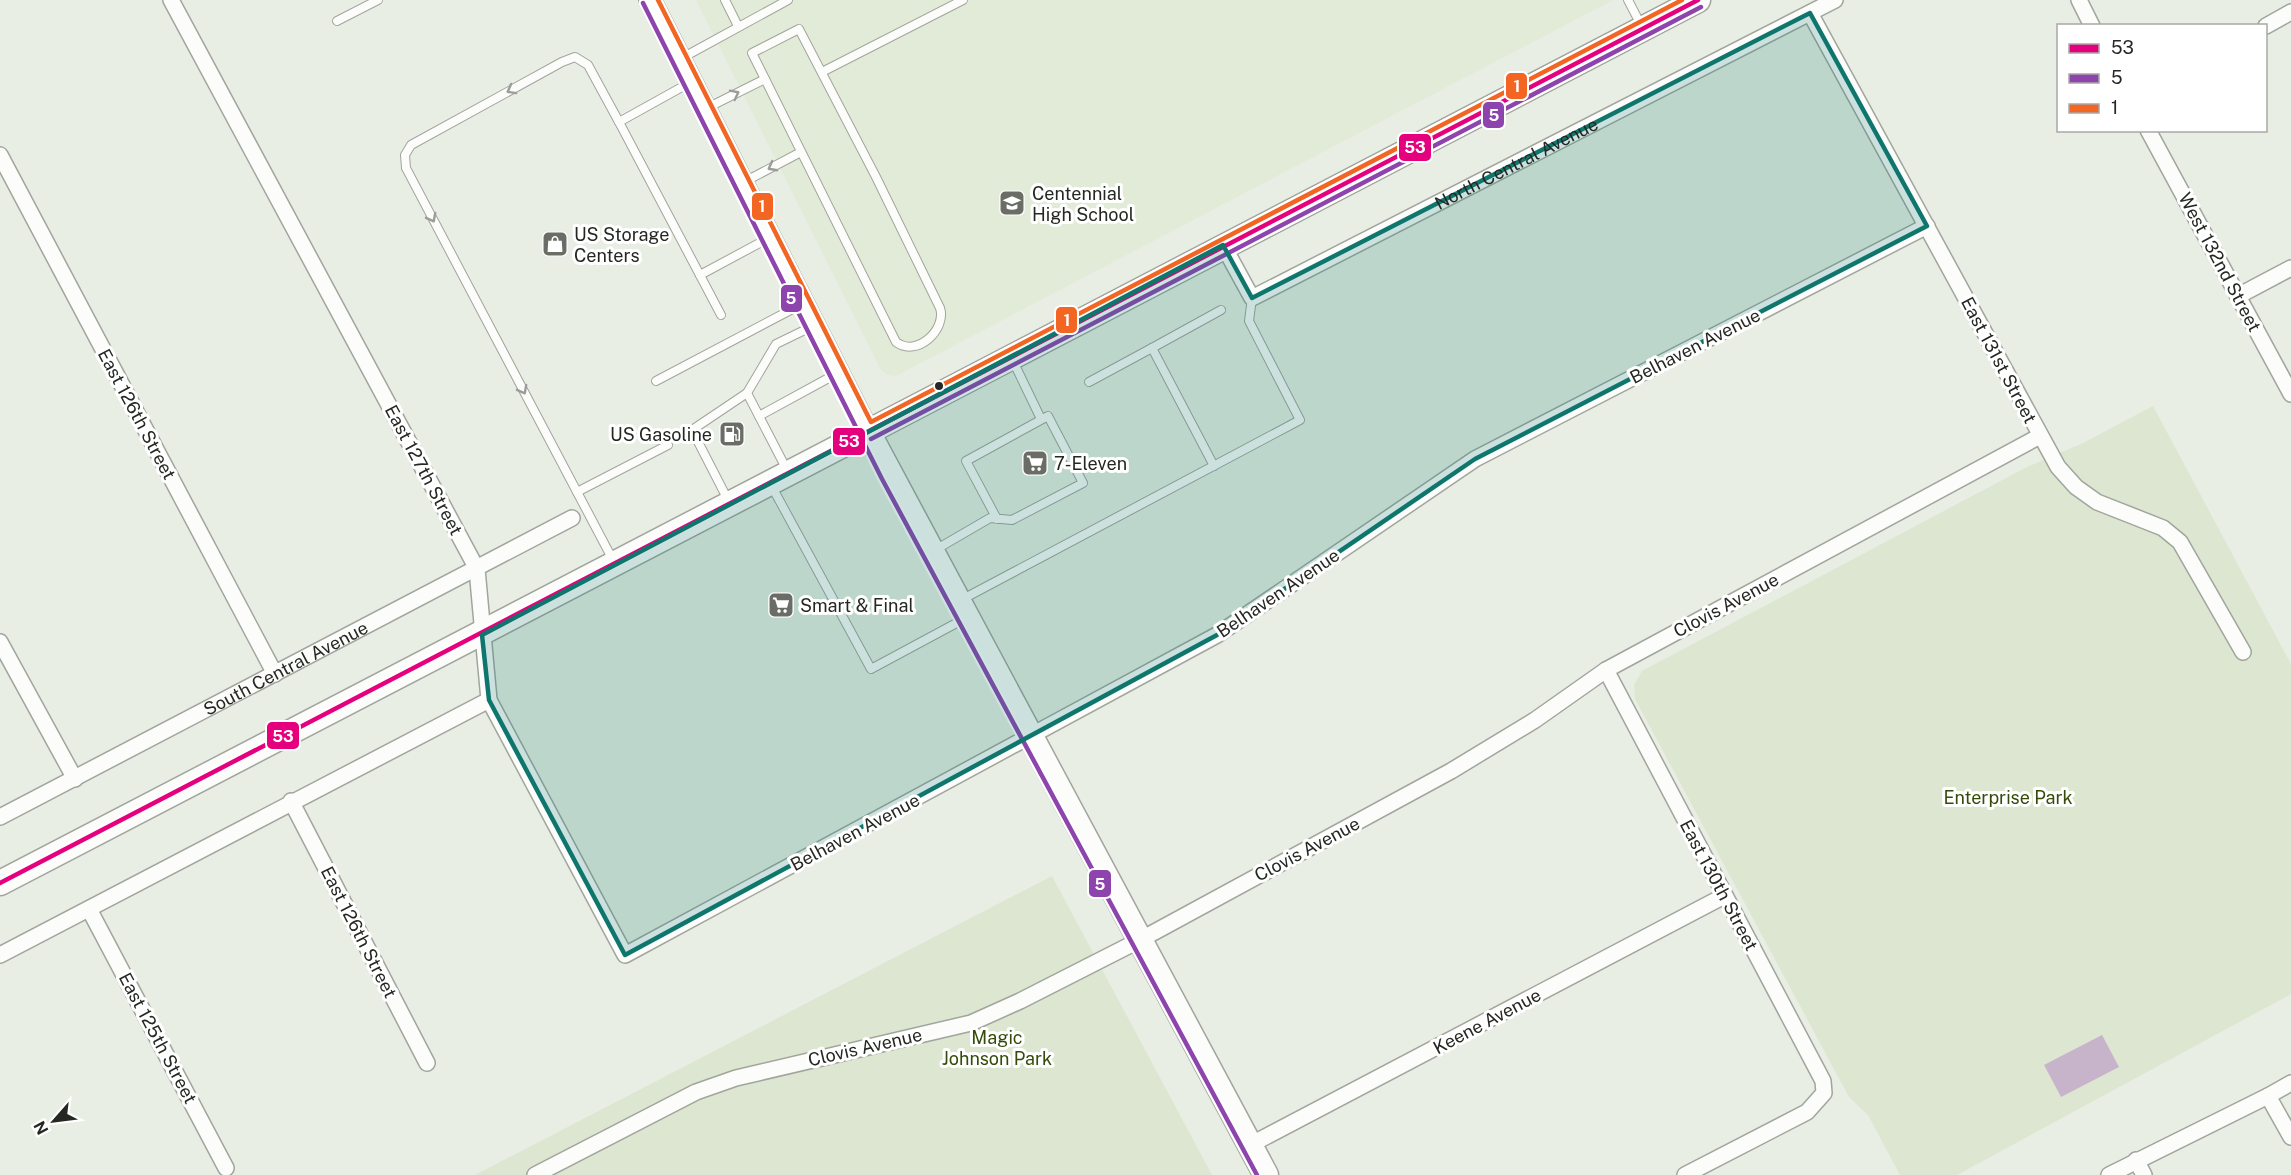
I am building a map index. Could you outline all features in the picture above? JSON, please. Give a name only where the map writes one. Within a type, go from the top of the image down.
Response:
[{"type":"main road","points":[[650,0],[931,553],[1266,1175]]},
{"type":"main road","points":[[0,883],[482,635],[1223,245],[1698,0]]},
{"type":"street","name":"East 127th Street","points":[[171,0],[477,569],[489,700],[625,955]]},
{"type":"street","name":"North Central Avenue","points":[[1252,298],[1835,0]]},
{"type":"street","points":[[2079,0],[2091,24]]},
{"type":"street","points":[[2267,25],[2291,12]]},
{"type":"street","name":"East 131st Street","points":[[1810,13],[2058,467],[2076,487],[2097,502],[2163,528],[2180,542],[2197,568],[2243,652]]},
{"type":"street","name":"West 132nd Street","points":[[2149,132],[2291,394]]},
{"type":"street","name":"East 126th Street","points":[[0,155],[275,674]]},
{"type":"street","name":"Belhaven Avenue","points":[[625,955],[1217,635],[1475,459],[1927,226]]},
{"type":"street","points":[[1223,245],[1252,298]]},
{"type":"street","points":[[2238,296],[2291,268]]},
{"type":"street","name":"Clovis Avenue","points":[[535,1175],[696,1092],[771,1069],[970,1023],[1020,1001],[1138,941],[1491,748],[1606,670],[2040,436]]},
{"type":"street","name":"South Central Avenue","points":[[0,817],[572,518]]},
{"type":"street","points":[[0,642],[75,779]]},
{"type":"street","name":"East 130th Street","points":[[1606,670],[1724,896],[1819,1070],[1824,1093],[1820,1101],[1808,1112],[1685,1175]]},
{"type":"street","points":[[0,955],[291,801],[489,700]]},
{"type":"street","name":"East 126th Street","points":[[291,801],[427,1063]]},
{"type":"street","name":"Keene Avenue","points":[[1250,1145],[1724,896]]},
{"type":"street","name":"East 125th Street","points":[[89,909],[226,1168]]},
{"type":"street","points":[[2109,1175],[2291,1083]]},
{"type":"street","points":[[2268,1096],[2291,1137]]},
{"type":"street","points":[[2136,1160],[2144,1175]]},
{"type":"lane","points":[[337,21],[378,0]]},
{"type":"lane","points":[[725,0],[738,26]]},
{"type":"lane","points":[[680,59],[788,0]]},
{"type":"lane","points":[[822,72],[963,0]]},
{"type":"lane","points":[[1628,0],[1643,28]]},
{"type":"lane","points":[[799,29],[822,72],[943,316],[940,327],[929,338],[911,347],[896,342],[752,53],[799,29]]},
{"type":"lane","points":[[606,569],[577,492],[406,168],[405,155],[411,145],[575,57],[588,65],[721,315]]},
{"type":"lane","points":[[706,109],[765,79]]},
{"type":"lane","points":[[619,122],[692,82]]},
{"type":"lane","points":[[743,182],[801,152]]},
{"type":"lane","points":[[700,275],[771,237]]},
{"type":"lane","points":[[747,393],[759,416],[780,479],[871,669],[961,610],[1214,466],[1300,420],[1250,321],[1252,298]]},
{"type":"lane","points":[[656,381],[804,303]]},
{"type":"lane","points":[[1089,382],[1221,310]]},
{"type":"lane","points":[[731,505],[692,430],[747,393],[776,344],[814,325]]},
{"type":"lane","points":[[1152,348],[1214,466]]},
{"type":"lane","points":[[1011,357],[1041,419]]},
{"type":"lane","points":[[759,416],[838,373]]},
{"type":"lane","points":[[931,553],[990,518],[997,519],[1012,519],[1083,483],[1048,416],[966,461],[997,519]]},
{"type":"lane","points":[[577,492],[668,445]]},
{"type":"highlighted area","points":[[1810,13],[1927,226],[1475,459],[1217,635],[625,955],[489,700],[482,635],[1223,245],[1252,298]]},
{"type":"shaded area","name":"Centennial High School","points":[[696,0],[1613,0],[896,376],[888,375],[881,370]]},
{"type":"shaded area","points":[[2102,1035],[2119,1067],[2061,1097],[2044,1065]]},
{"type":"green space","name":"Enterprise Park","points":[[2153,406],[2291,664],[2291,994],[1957,1175],[1900,1175],[1868,1115],[1849,1097],[1635,699],[1634,685],[1642,671],[2025,468],[2083,443]]},
{"type":"green space","name":"Magic Johnson Park","points":[[1052,876],[1212,1175],[475,1175]]},
{"type":"transit line","name":"1","points":[[658,0],[871,422],[1682,0]]},
{"type":"transit line","name":"53","points":[[0,883],[1698,0]]},
{"type":"transit line","name":"5","points":[[643,3],[882,479],[1257,1175]]},
{"type":"transit line","name":"5","points":[[871,439],[1701,7]]},
{"type":"place","name":"Centennial High School","points":[[1012,203]]},
{"type":"place","name":"US Storage Centers","points":[[555,244]]},
{"type":"place","name":"US Gasoline","points":[[732,434]]},
{"type":"place","name":"7-Eleven","points":[[1035,463]]},
{"type":"place","name":"Smart & Final","points":[[781,605]]}]
